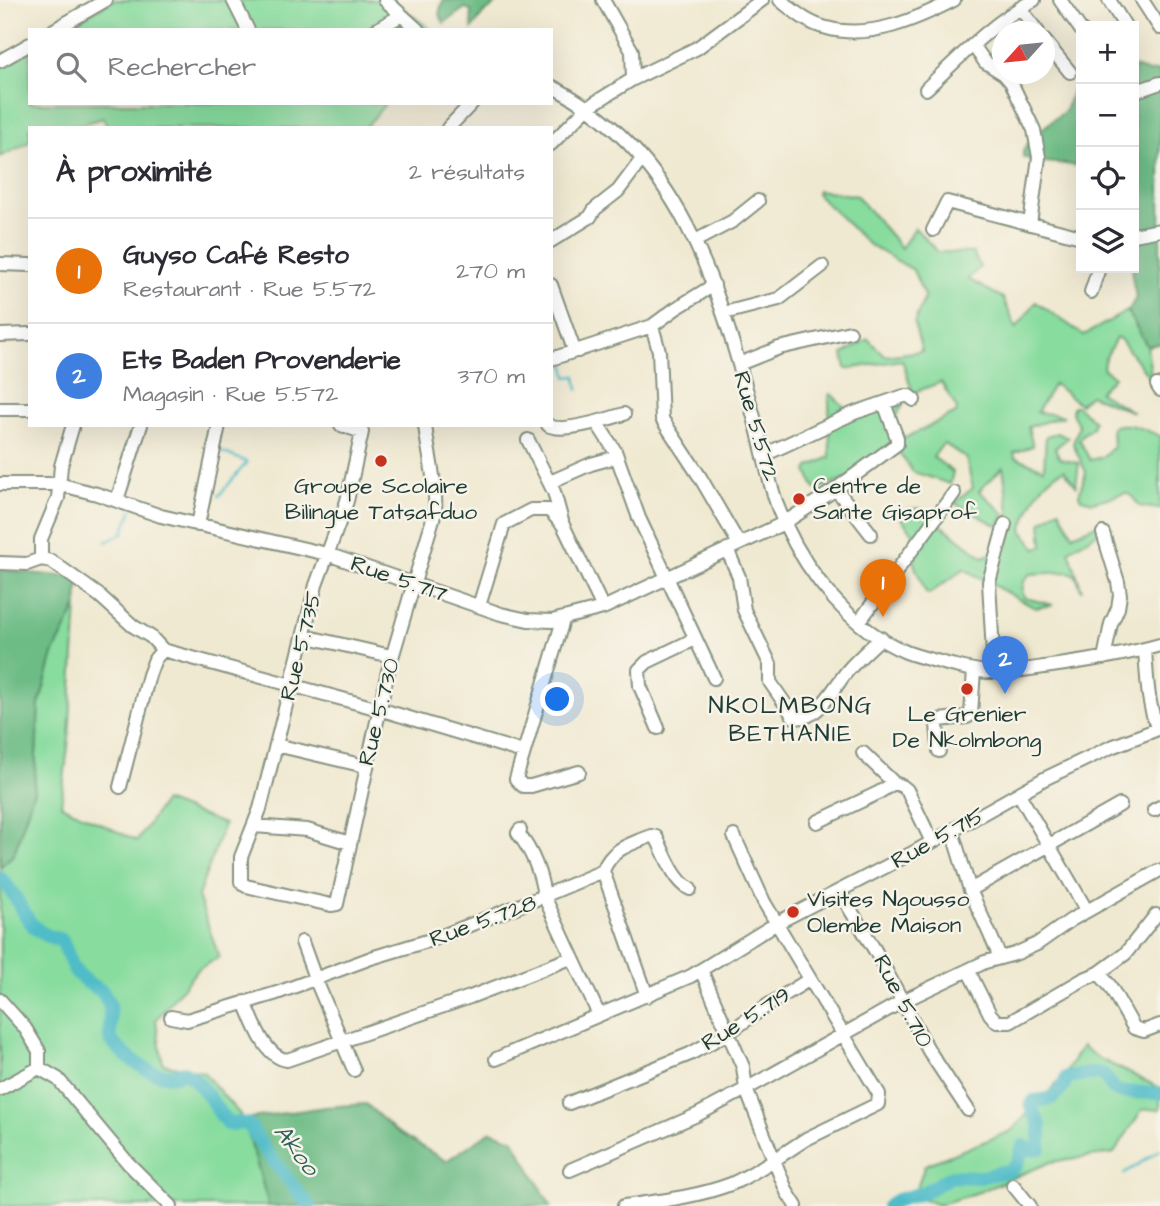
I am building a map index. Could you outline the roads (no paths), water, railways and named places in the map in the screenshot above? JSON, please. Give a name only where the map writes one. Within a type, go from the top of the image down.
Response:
[{"type":"street","points":[[233,0],[247,28]]},
{"type":"street","points":[[385,0],[415,28]]},
{"type":"street","points":[[603,0],[632,51],[633,79]]},
{"type":"street","points":[[553,142],[588,107],[633,79],[697,48],[762,0]]},
{"type":"street","points":[[780,0],[799,16],[826,28],[854,31],[915,19],[954,0]]},
{"type":"street","points":[[926,89],[973,45],[1034,0]]},
{"type":"street","points":[[1060,0],[1076,23]]},
{"type":"street","points":[[1109,0],[1122,21]]},
{"type":"street","points":[[1142,0],[1160,28]]},
{"type":"street","points":[[57,28],[104,1]]},
{"type":"street","points":[[1020,8],[1030,21]]},
{"type":"street","points":[[379,28],[400,16]]},
{"type":"street","points":[[0,61],[28,45]]},
{"type":"street","points":[[973,45],[985,62],[1004,74],[1010,82],[1034,130],[1038,157],[1030,224]]},
{"type":"street","points":[[1055,53],[1070,72]]},
{"type":"street","points":[[1139,90],[1160,83]]},
{"type":"street","name":"Rue 5.572","points":[[553,87],[588,107],[616,131],[642,159],[686,222],[724,313],[784,523],[816,577],[839,606],[881,638],[904,651],[974,670],[994,672],[1104,659],[1160,645]]},
{"type":"street","points":[[450,126],[470,105]]},
{"type":"street","points":[[553,240],[590,216],[618,191],[642,159]]},
{"type":"street","points":[[695,241],[733,221],[758,201]]},
{"type":"street","points":[[933,230],[947,202],[1076,236]]},
{"type":"street","points":[[1139,234],[1160,230]]},
{"type":"street","points":[[0,264],[28,265]]},
{"type":"street","points":[[724,313],[779,299],[822,266]]},
{"type":"street","points":[[1091,292],[1097,273]]},
{"type":"street","points":[[553,358],[652,326],[714,285]]},
{"type":"street","points":[[553,291],[573,347],[578,351]]},
{"type":"street","points":[[652,326],[659,351],[662,419],[700,477],[733,546],[744,610],[770,664],[770,682],[794,717],[803,718],[827,702],[849,668],[881,638]]},
{"type":"street","points":[[739,364],[779,348],[850,332]]},
{"type":"street","points":[[0,335],[28,334]]},
{"type":"street","points":[[764,455],[854,413],[904,396],[915,400]]},
{"type":"street","name":"Rue 5.717","points":[[0,484],[58,484],[117,500],[161,516],[327,554],[528,620],[563,620],[603,608],[668,580],[784,523],[836,489],[897,444],[884,403]]},
{"type":"street","points":[[0,409],[28,409]]},
{"type":"street","points":[[551,427],[561,428],[597,422],[624,414]]},
{"type":"street","points":[[597,422],[617,457],[639,518],[714,678]]},
{"type":"street","points":[[41,559],[41,539],[58,498],[63,456],[72,427]]},
{"type":"street","points":[[117,500],[140,427]]},
{"type":"street","points":[[198,525],[219,427]]},
{"type":"street","name":"Rue 5.735","points":[[241,882],[241,857],[254,825],[316,585],[347,501],[362,432],[347,427]]},
{"type":"street","name":"Rue 5.730","points":[[241,882],[246,887],[320,904],[337,904],[391,656],[435,512],[436,496],[425,427]]},
{"type":"street","points":[[528,440],[550,482],[563,525],[603,608]]},
{"type":"street","points":[[550,482],[591,464],[617,457]]},
{"type":"street","points":[[836,489],[871,534]]},
{"type":"street","points":[[859,622],[954,493]]},
{"type":"street","points":[[479,606],[504,524],[531,510],[549,510],[563,525]]},
{"type":"street","points":[[994,672],[989,582],[1006,524]]},
{"type":"street","points":[[1103,533],[1120,595],[1104,659]]},
{"type":"street","points":[[0,563],[27,564],[41,559],[51,561],[100,596],[163,650],[379,709],[523,752]]},
{"type":"street","points":[[563,620],[516,779],[523,786],[579,772]]},
{"type":"street","points":[[303,636],[391,656]]},
{"type":"street","points":[[658,728],[640,686],[639,670],[647,662],[695,639]]},
{"type":"street","points":[[120,787],[149,675],[155,659],[163,650]]},
{"type":"street","name":"Rue 5.715","points":[[496,1059],[647,996],[701,970],[777,923],[1072,765],[1159,730],[1149,699],[1145,650]]},
{"type":"street","points":[[939,751],[939,720],[967,717],[971,714],[974,670]]},
{"type":"street","points":[[276,745],[365,766]]},
{"type":"street","points":[[863,753],[894,783],[907,790],[932,842]]},
{"type":"street","points":[[817,822],[894,783]]},
{"type":"street","points":[[1019,794],[1087,911]]},
{"type":"street","points":[[970,890],[1119,805]]},
{"type":"street","points":[[254,825],[307,830],[350,843]]},
{"type":"street","points":[[520,830],[518,833],[527,843],[544,896],[603,871]]},
{"type":"street","points":[[952,831],[970,890],[1000,957]]},
{"type":"street","name":"Rue 5.719","points":[[569,1104],[690,1054],[729,1033],[810,979],[764,902],[734,836]]},
{"type":"street","points":[[647,996],[603,871],[607,859],[613,853],[640,840],[656,837],[684,886],[690,889]]},
{"type":"street","points":[[570,1170],[697,1115],[903,1001],[968,970],[1037,944],[1087,911],[1158,871]]},
{"type":"street","name":"Rue 5.710","points":[[839,891],[929,1051],[968,1110]]},
{"type":"street","name":"Rue 5.728","points":[[171,1017],[187,1020],[277,993],[371,958],[419,944],[544,896],[599,1015]]},
{"type":"street","points":[[968,970],[993,1019],[1010,1021],[1099,973],[1125,954],[1156,915]]},
{"type":"street","points":[[302,942],[354,1070]]},
{"type":"street","points":[[245,1002],[264,1041],[279,1059],[287,1060],[470,997],[571,958]]},
{"type":"street","points":[[701,970],[743,1067],[746,1089],[774,1160],[796,1206]]},
{"type":"street","points":[[1099,973],[1110,986],[1134,1028],[1144,1031],[1160,1025]]},
{"type":"street","points":[[624,1206],[674,1199],[734,1183],[824,1130],[878,1104],[879,1094],[810,979]]},
{"type":"street","points":[[0,1000],[25,1028],[39,1051],[38,1068]]},
{"type":"street","points":[[0,1089],[38,1068]]},
{"type":"street","points":[[38,1068],[58,1079],[128,1163],[171,1206]]},
{"type":"street","points":[[1013,1185],[1030,1206]]},
{"type":"waterway","points":[[564,360],[567,377],[576,376],[578,390]]},
{"type":"waterway","points":[[217,450],[247,462],[219,496]]},
{"type":"waterway","points":[[106,542],[123,533],[132,510]]},
{"type":"waterway","name":"Akoo","points":[[0,878],[31,923],[48,936],[62,940],[74,970],[102,991],[110,1005],[110,1039],[143,1068],[164,1075],[184,1072],[203,1089],[228,1124],[249,1125],[309,1206]]},
{"type":"waterway","name":"Akoo","points":[[888,1206],[897,1200],[922,1193],[952,1176],[980,1177],[1011,1170],[1017,1164],[1023,1146],[1030,1149],[1040,1148],[1040,1126],[1031,1106],[1034,1101],[1055,1095],[1067,1077],[1098,1073],[1103,1074],[1119,1092],[1160,1093]]},
{"type":"waterway","points":[[1124,1174],[1160,1150]]},
{"type":"place","name":"Groupe Scolaire Bilingue Tatsafduo","points":[[381,461]]},
{"type":"place","name":"Centre de Sante Gisaprof","points":[[799,499]]},
{"type":"place","name":"Guyso Café Resto","points":[[883,617]]},
{"type":"place","name":"Le Grenier De Nkolmbong","points":[[967,689]]},
{"type":"place","name":"Ets Baden Provenderie","points":[[1005,694]]},
{"type":"place","name":"Visites Ngousso Olembe Maison","points":[[793,912]]},
{"type":"district","name":"NKOLMBONG BETHANIE","points":[[791,720]]}]
